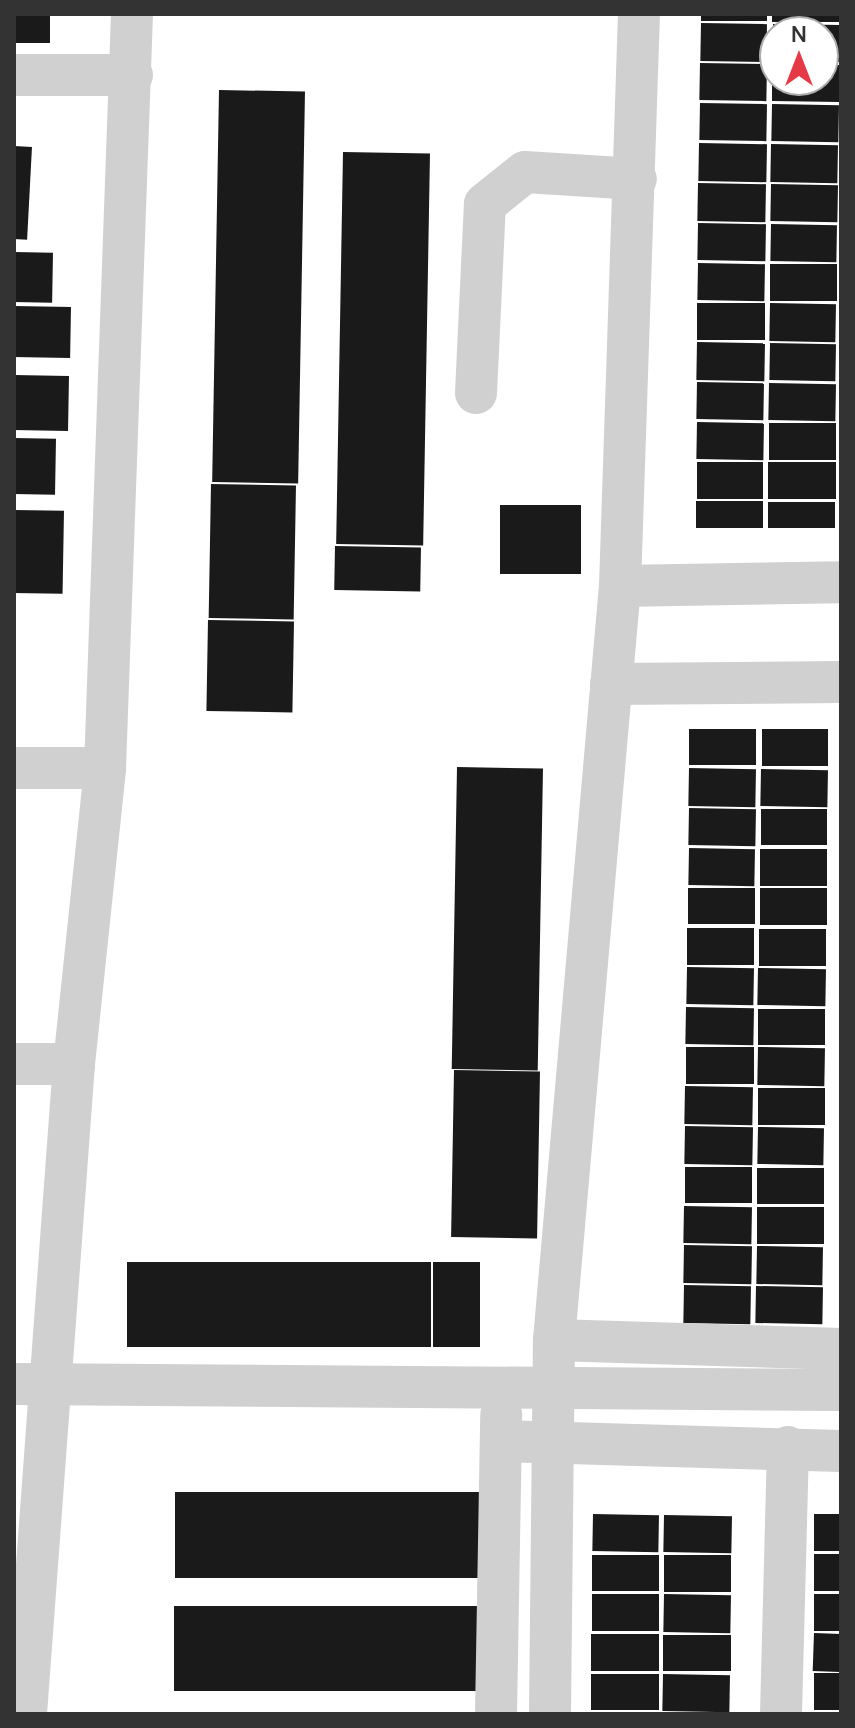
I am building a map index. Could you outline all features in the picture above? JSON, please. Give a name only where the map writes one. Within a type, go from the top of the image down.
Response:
[{"type":"street","points":[[26,1714],[33,1384],[74,1064],[105,768],[132,14]]},
{"type":"street","points":[[550,1714],[554,1340],[620,586],[636,179],[639,14]]},
{"type":"street","points":[[14,75],[132,75]]},
{"type":"street","points":[[476,393],[482,218],[490,198],[525,172],[636,179]]},
{"type":"street","points":[[620,586],[841,582]]},
{"type":"street","points":[[611,684],[841,682]]},
{"type":"street","points":[[14,768],[105,768]]},
{"type":"street","points":[[14,1064],[74,1064]]},
{"type":"street","points":[[554,1340],[841,1349]]},
{"type":"street","points":[[33,1384],[553,1385],[841,1390]]},
{"type":"street","points":[[496,1714],[502,1387]]},
{"type":"street","points":[[501,1441],[788,1447],[840,1443]]},
{"type":"street","points":[[781,1714],[788,1447]]},
{"type":"building","points":[[14,14],[50,14],[50,43],[14,43]]},
{"type":"building","points":[[701,14],[767,14],[759,16],[759,21],[701,21]]},
{"type":"building","points":[[840,14],[840,22],[839,16],[772,16]]},
{"type":"building","points":[[701,23],[759,24],[759,62],[700,61]]},
{"type":"building","points":[[700,63],[759,64],[759,96],[766,96],[766,101],[699,100]]},
{"type":"building","points":[[840,65],[839,102],[772,101],[772,96],[839,96]]},
{"type":"building","points":[[219,90],[305,92],[298,483],[212,482]]},
{"type":"building","points":[[700,103],[767,104],[766,141],[699,140]]},
{"type":"building","points":[[772,104],[839,105],[838,142],[771,141]]},
{"type":"building","points":[[699,143],[767,144],[766,182],[698,181]]},
{"type":"building","points":[[771,144],[838,145],[837,183],[770,182]]},
{"type":"building","points":[[14,146],[32,147],[27,240],[14,239]]},
{"type":"building","points":[[343,152],[430,154],[423,545],[336,544]]},
{"type":"building","points":[[698,183],[766,184],[765,222],[697,221]]},
{"type":"building","points":[[771,184],[838,185],[837,222],[770,221]]},
{"type":"building","points":[[698,223],[766,224],[765,261],[697,260]]},
{"type":"building","points":[[771,224],[837,225],[836,262],[770,261]]},
{"type":"building","points":[[14,252],[53,253],[52,303],[14,302]]},
{"type":"building","points":[[698,263],[765,264],[764,301],[697,300]]},
{"type":"building","points":[[770,264],[837,264],[837,301],[770,301]]},
{"type":"building","points":[[697,303],[765,303],[765,340],[697,340]]},
{"type":"building","points":[[770,303],[836,304],[835,342],[769,341]]},
{"type":"building","points":[[14,306],[71,307],[70,358],[14,357]]},
{"type":"building","points":[[697,342],[765,343],[764,381],[696,380]]},
{"type":"building","points":[[770,343],[836,344],[835,381],[769,380]]},
{"type":"building","points":[[14,375],[69,376],[68,431],[14,430]]},
{"type":"building","points":[[697,382],[764,383],[763,420],[696,419]]},
{"type":"building","points":[[769,383],[836,384],[835,421],[768,420]]},
{"type":"building","points":[[697,422],[764,423],[763,460],[696,459]]},
{"type":"building","points":[[769,423],[836,423],[836,460],[769,460]]},
{"type":"building","points":[[14,438],[56,439],[55,495],[14,494]]},
{"type":"building","points":[[697,462],[763,462],[763,499],[697,499]]},
{"type":"building","points":[[768,462],[836,462],[836,499],[768,499]]},
{"type":"building","points":[[211,484],[296,485],[294,619],[209,618]]},
{"type":"building","points":[[696,501],[763,501],[763,528],[696,528]]},
{"type":"building","points":[[768,502],[835,502],[835,528],[768,528]]},
{"type":"building","points":[[500,505],[581,505],[581,574],[500,574]]},
{"type":"building","points":[[14,510],[64,511],[63,594],[14,593]]},
{"type":"building","points":[[335,546],[421,548],[420,591],[334,590]]},
{"type":"building","points":[[208,620],[294,622],[292,712],[206,711]]},
{"type":"building","points":[[689,729],[756,729],[756,765],[689,765]]},
{"type":"building","points":[[762,729],[828,729],[828,766],[762,766]]},
{"type":"building","points":[[457,767],[543,769],[538,1070],[452,1069]]},
{"type":"building","points":[[689,768],[756,769],[755,807],[688,806]]},
{"type":"building","points":[[761,769],[828,770],[827,807],[760,806]]},
{"type":"building","points":[[689,808],[756,809],[755,846],[688,845]]},
{"type":"building","points":[[761,809],[827,809],[827,845],[761,845]]},
{"type":"building","points":[[689,848],[755,849],[754,886],[688,885]]},
{"type":"building","points":[[760,849],[827,849],[827,886],[760,886]]},
{"type":"building","points":[[688,888],[755,888],[755,924],[688,924]]},
{"type":"building","points":[[760,888],[827,888],[827,925],[760,925]]},
{"type":"building","points":[[687,928],[754,928],[754,965],[687,965]]},
{"type":"building","points":[[759,929],[826,929],[826,966],[759,966]]},
{"type":"building","points":[[687,967],[754,968],[753,1005],[686,1004]]},
{"type":"building","points":[[758,968],[826,969],[825,1006],[757,1005]]},
{"type":"building","points":[[686,1007],[754,1008],[753,1045],[685,1044]]},
{"type":"building","points":[[758,1009],[825,1009],[825,1045],[758,1045]]},
{"type":"building","points":[[686,1047],[754,1047],[754,1084],[686,1084]]},
{"type":"building","points":[[758,1047],[825,1048],[824,1086],[757,1085]]},
{"type":"building","points":[[454,1070],[540,1072],[537,1238],[451,1237]]},
{"type":"building","points":[[685,1086],[753,1087],[752,1125],[684,1124]]},
{"type":"building","points":[[758,1088],[825,1088],[825,1125],[758,1125]]},
{"type":"building","points":[[685,1126],[753,1127],[752,1165],[684,1164]]},
{"type":"building","points":[[758,1127],[824,1128],[823,1165],[757,1164]]},
{"type":"building","points":[[685,1167],[752,1167],[752,1203],[685,1203]]},
{"type":"building","points":[[757,1168],[824,1168],[824,1204],[757,1204]]},
{"type":"building","points":[[684,1206],[752,1207],[751,1244],[683,1243]]},
{"type":"building","points":[[757,1207],[824,1207],[824,1244],[757,1244]]},
{"type":"building","points":[[684,1245],[752,1246],[751,1284],[683,1283]]},
{"type":"building","points":[[757,1246],[823,1247],[822,1285],[756,1284]]},
{"type":"building","points":[[127,1262],[431,1262],[431,1347],[127,1347]]},
{"type":"building","points":[[433,1262],[480,1262],[480,1347],[433,1347]]},
{"type":"building","points":[[684,1285],[751,1286],[750,1324],[683,1323]]},
{"type":"building","points":[[756,1286],[823,1287],[822,1324],[755,1323]]},
{"type":"building","points":[[175,1492],[479,1492],[479,1578],[175,1578]]},
{"type":"building","points":[[593,1514],[659,1515],[658,1552],[592,1551]]},
{"type":"building","points":[[814,1514],[841,1514],[841,1551],[814,1551]]},
{"type":"building","points":[[664,1515],[732,1516],[731,1553],[663,1552]]},
{"type":"building","points":[[814,1554],[841,1554],[841,1591],[814,1591]]},
{"type":"building","points":[[592,1555],[659,1555],[659,1591],[592,1591]]},
{"type":"building","points":[[664,1555],[731,1555],[731,1592],[664,1592]]},
{"type":"building","points":[[592,1594],[659,1594],[659,1631],[592,1631]]},
{"type":"building","points":[[664,1594],[731,1595],[730,1633],[663,1632]]},
{"type":"building","points":[[814,1594],[841,1594],[841,1631],[814,1631]]},
{"type":"building","points":[[174,1606],[477,1606],[477,1691],[174,1691]]},
{"type":"building","points":[[814,1633],[841,1634],[840,1672],[813,1671]]},
{"type":"building","points":[[591,1634],[659,1634],[659,1671],[591,1671]]},
{"type":"building","points":[[663,1635],[731,1635],[731,1671],[663,1671]]},
{"type":"building","points":[[814,1673],[841,1673],[841,1710],[814,1710]]},
{"type":"building","points":[[591,1674],[659,1674],[659,1710],[591,1710]]},
{"type":"building","points":[[663,1674],[730,1675],[729,1712],[662,1711]]}]
